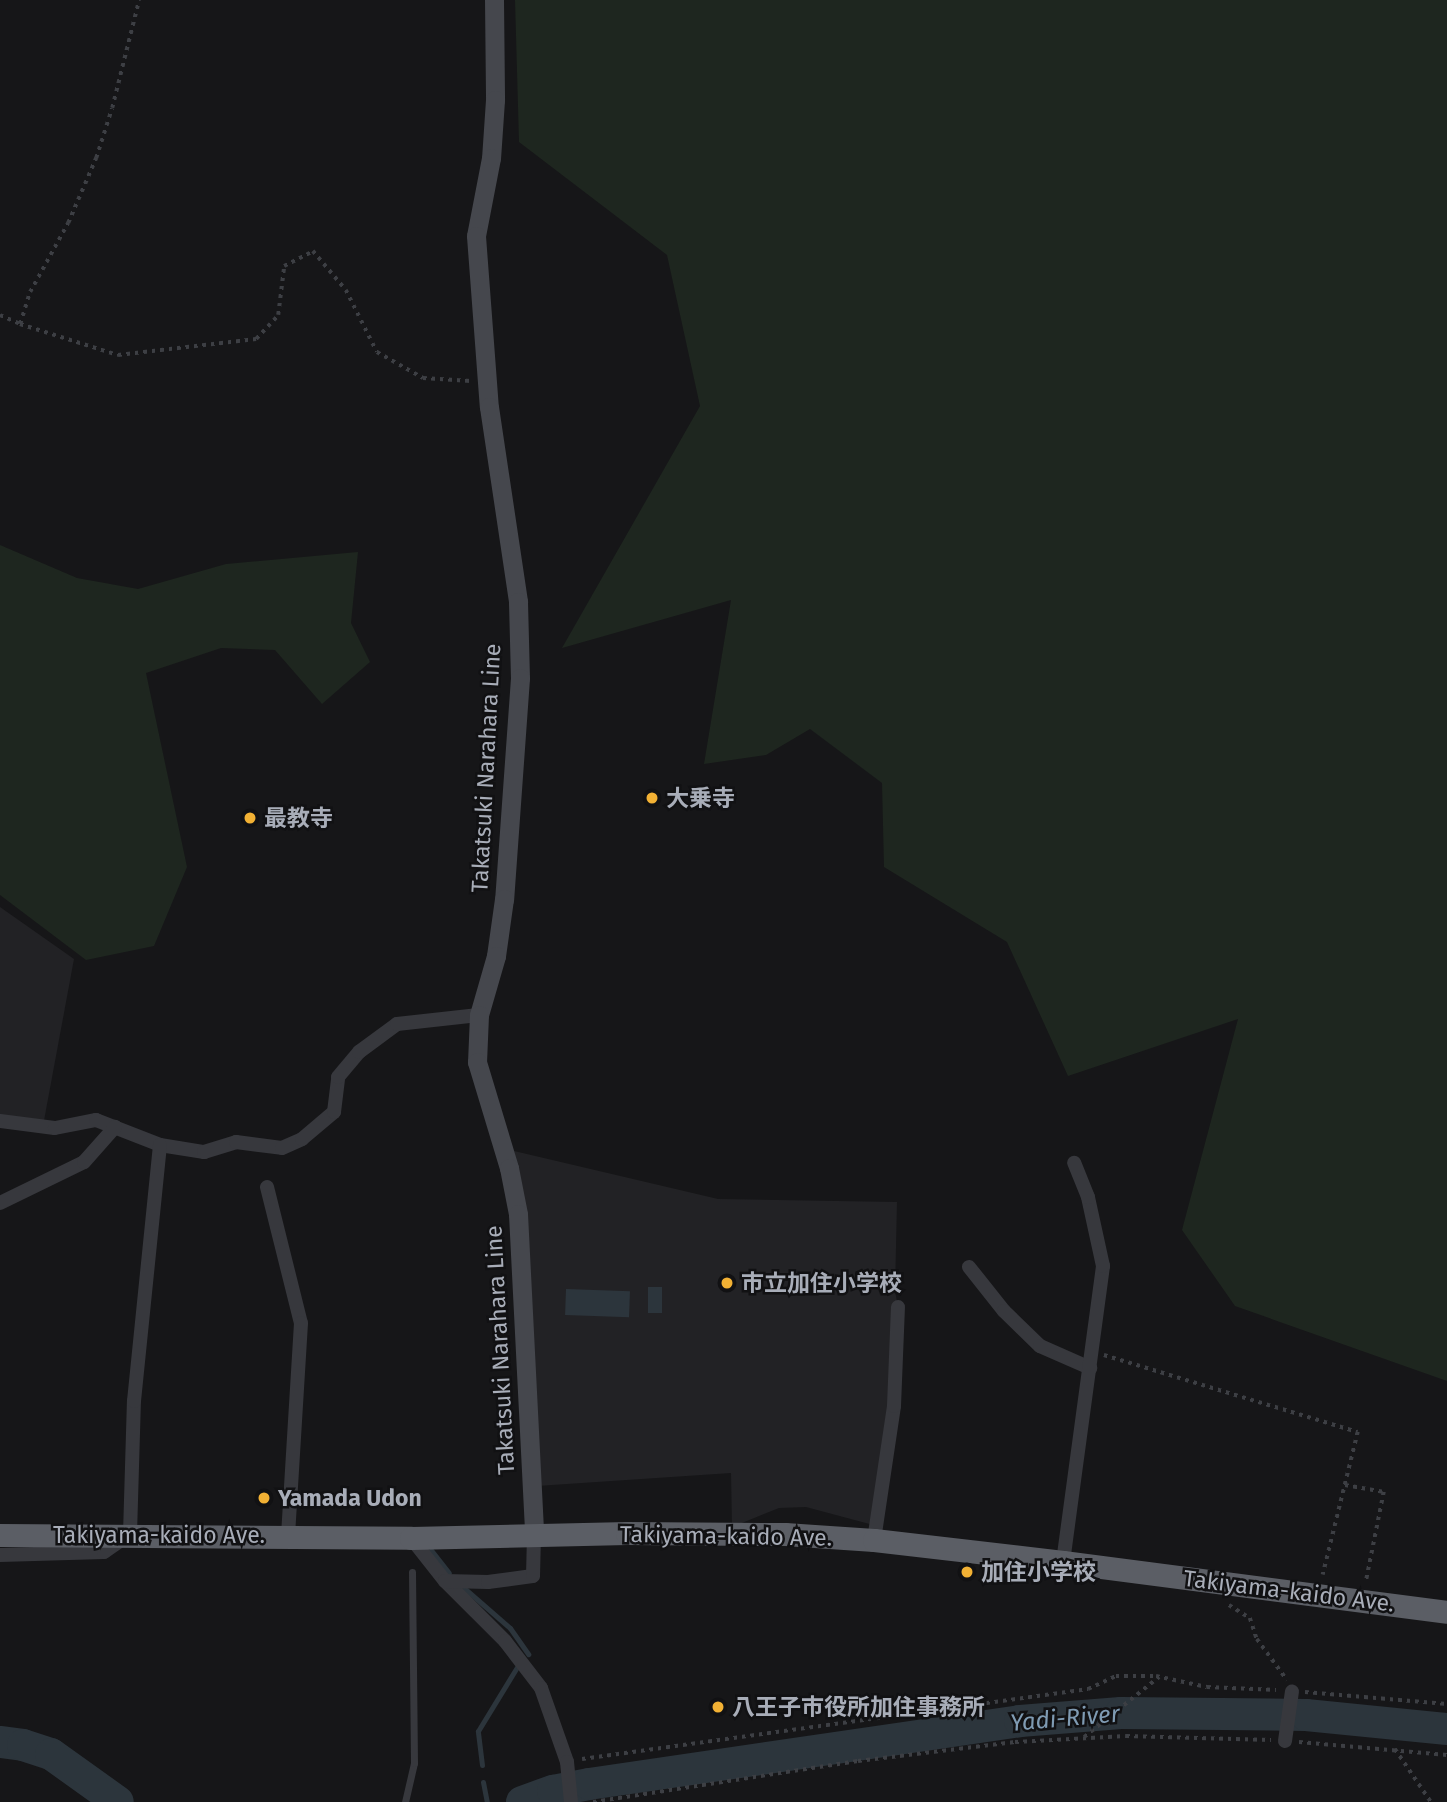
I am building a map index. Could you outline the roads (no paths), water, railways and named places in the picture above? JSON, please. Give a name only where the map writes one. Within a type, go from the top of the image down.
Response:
[{"type":"highway","name":"Takiyama-kaido Ave.","points":[[0,1535],[288,1535],[411,1538],[534,1534],[785,1534],[874,1540],[1063,1562],[1447,1612]]},
{"type":"main road","name":"Takatsuki Narahara Line","points":[[494,0],[495,100],[491,158],[476,236],[487,382],[518,603],[520,678],[504,900],[496,956],[479,1015],[477,1062],[509,1168],[518,1214],[534,1534]]},
{"type":"street","points":[[0,1121],[55,1128],[96,1120],[160,1146],[204,1152],[236,1142],[282,1148],[302,1139],[334,1112],[338,1077],[359,1052],[397,1024],[479,1015]]},
{"type":"street","points":[[0,1203],[84,1162],[115,1127]]},
{"type":"street","points":[[0,1555],[104,1552],[130,1534],[134,1402],[160,1146]]},
{"type":"street","points":[[1063,1562],[1103,1266],[1088,1197],[1074,1163]]},
{"type":"street","points":[[267,1186],[301,1323],[288,1535]]},
{"type":"street","points":[[969,1267],[1004,1311],[1040,1346],[1090,1368]]},
{"type":"street","points":[[874,1540],[894,1406],[898,1307]]},
{"type":"street","points":[[445,1581],[488,1581],[533,1576],[534,1534]]},
{"type":"street","points":[[411,1538],[445,1581],[505,1641],[541,1688],[567,1767],[571,1802]]},
{"type":"street","points":[[1285,1737],[1291,1695]]},
{"type":"lane","points":[[407,1800],[414,1763],[412,1572]]},
{"type":"waterway","points":[[431,1550],[449,1573]]},
{"type":"waterway","points":[[464,1588],[510,1628],[528,1654]]},
{"type":"waterway","points":[[482,1765],[478,1731],[517,1667]]},
{"type":"waterway","name":"Yadi-River","points":[[522,1802],[553,1791],[589,1784],[1020,1721],[1121,1713],[1306,1715],[1447,1729]]},
{"type":"waterway","name":"Yadi-River","points":[[0,1742],[23,1745],[51,1754],[118,1802]]},
{"type":"waterway","points":[[483,1782],[487,1802]]},
{"type":"place","name":"大乗寺","points":[[652,798]]},
{"type":"place","name":"最教寺","points":[[250,818]]},
{"type":"place","name":"市立加住小学校","points":[[727,1283]]},
{"type":"place","name":"Yamada Udon","points":[[264,1498]]},
{"type":"place","name":"加住小学校","points":[[967,1572]]},
{"type":"place","name":"八王子市役所加住事務所","points":[[718,1707]]}]
